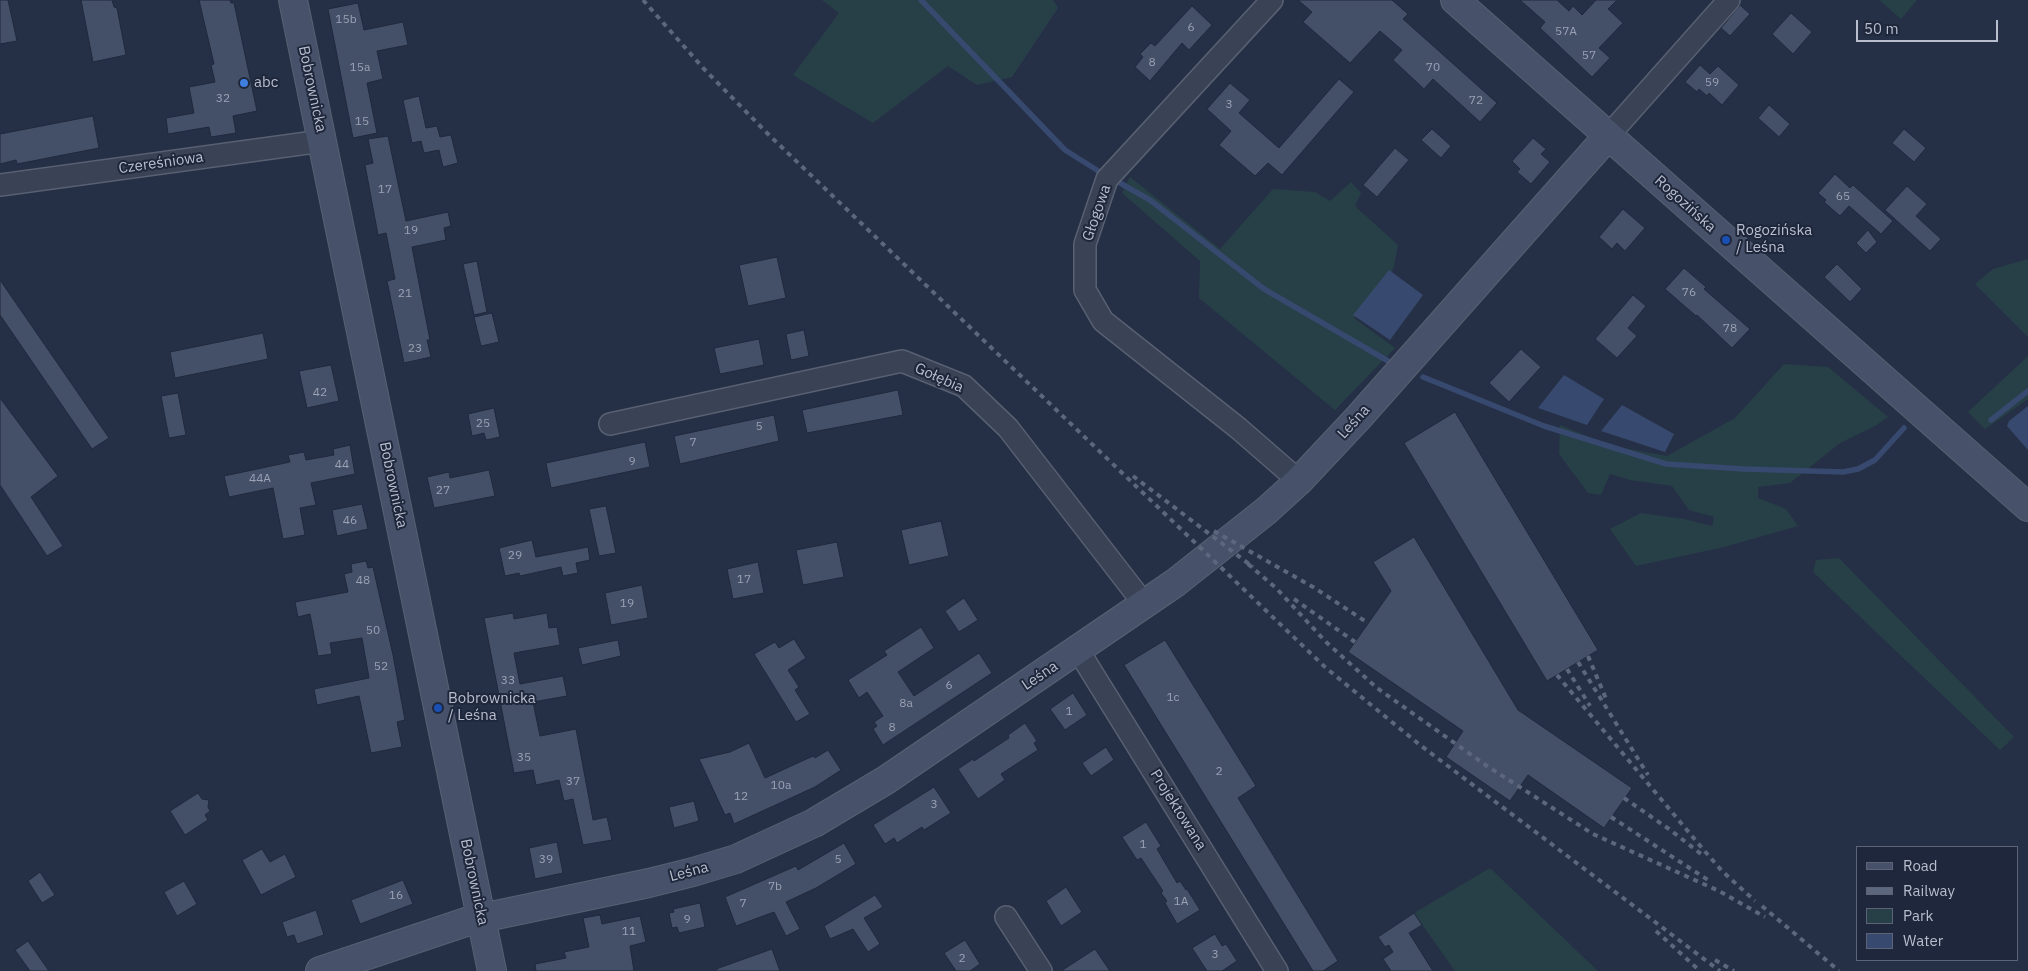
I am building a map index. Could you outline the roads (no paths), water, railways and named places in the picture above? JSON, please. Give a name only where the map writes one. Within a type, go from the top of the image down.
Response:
[{"type":"street","name":"Bobrownicka","points":[[293,0],[492,971]]},
{"type":"street","name":"Głogowa","points":[[1272,0],[1108,179],[1085,244],[1086,290],[1103,321],[1238,428],[1299,481]]},
{"type":"street","name":"Rogozińska","points":[[1455,0],[2028,507]]},
{"type":"street","points":[[1608,136],[1729,0]]},
{"type":"street","name":"Leśna","points":[[320,971],[481,917],[626,888],[693,872],[736,858],[780,840],[860,797],[1145,604],[1231,540],[1299,481],[1359,418],[1608,136]]},
{"type":"street","name":"Czereśniowa","points":[[0,185],[322,141]]},
{"type":"street","name":"Gołębia","points":[[610,424],[902,361],[964,386],[1008,428],[1145,604]]},
{"type":"street","name":"Projektowana","points":[[1078,650],[1277,971]]},
{"type":"street","points":[[1006,917],[1041,971]]},
{"type":"water","points":[[1389,270],[1423,295],[1390,340],[1353,315]]},
{"type":"water","points":[[1564,375],[1604,399],[1587,425],[1538,408]]},
{"type":"water","points":[[1622,405],[1674,434],[1665,452],[1601,431]]},
{"type":"water","points":[[2028,406],[2028,450],[2007,426],[2009,421]]},
{"type":"waterway","points":[[921,0],[1065,150],[1100,172]]},
{"type":"waterway","points":[[1120,183],[1150,200],[1264,289],[1388,361]]},
{"type":"waterway","points":[[1423,377],[1544,426],[1666,464],[1843,472],[1858,469],[1875,460],[1904,428]]},
{"type":"waterway","points":[[1991,420],[2028,391]]},
{"type":"railway","points":[[643,0],[704,69],[769,135],[1326,668],[1420,745],[1720,971]]},
{"type":"railway","points":[[1133,476],[1253,567]]},
{"type":"railway","points":[[1214,531],[1313,587],[1368,623]]},
{"type":"railway","points":[[1248,564],[1277,589],[1326,642],[1377,688],[1487,766],[1593,834],[1719,891],[1765,917]]},
{"type":"railway","points":[[1294,599],[1355,642]]},
{"type":"railway","points":[[1588,656],[1607,701]]},
{"type":"railway","points":[[1578,662],[1648,775]]},
{"type":"railway","points":[[1567,669],[1590,706]]},
{"type":"railway","points":[[1557,675],[1722,871],[1755,901]]},
{"type":"railway","points":[[1624,798],[1701,854]]},
{"type":"railway","points":[[1611,817],[1708,880]]},
{"type":"railway","points":[[1762,906],[1839,971]]},
{"type":"railway","points":[[1656,931],[1700,971]]},
{"type":"railway","points":[[1715,960],[1734,971]]},
{"type":"place","name":"abc","points":[[244,83]]},
{"type":"place","name":"Rogozińska / Leśna","points":[[1726,240]]},
{"type":"place","name":"Bobrownicka / Leśna","points":[[438,708]]}]
